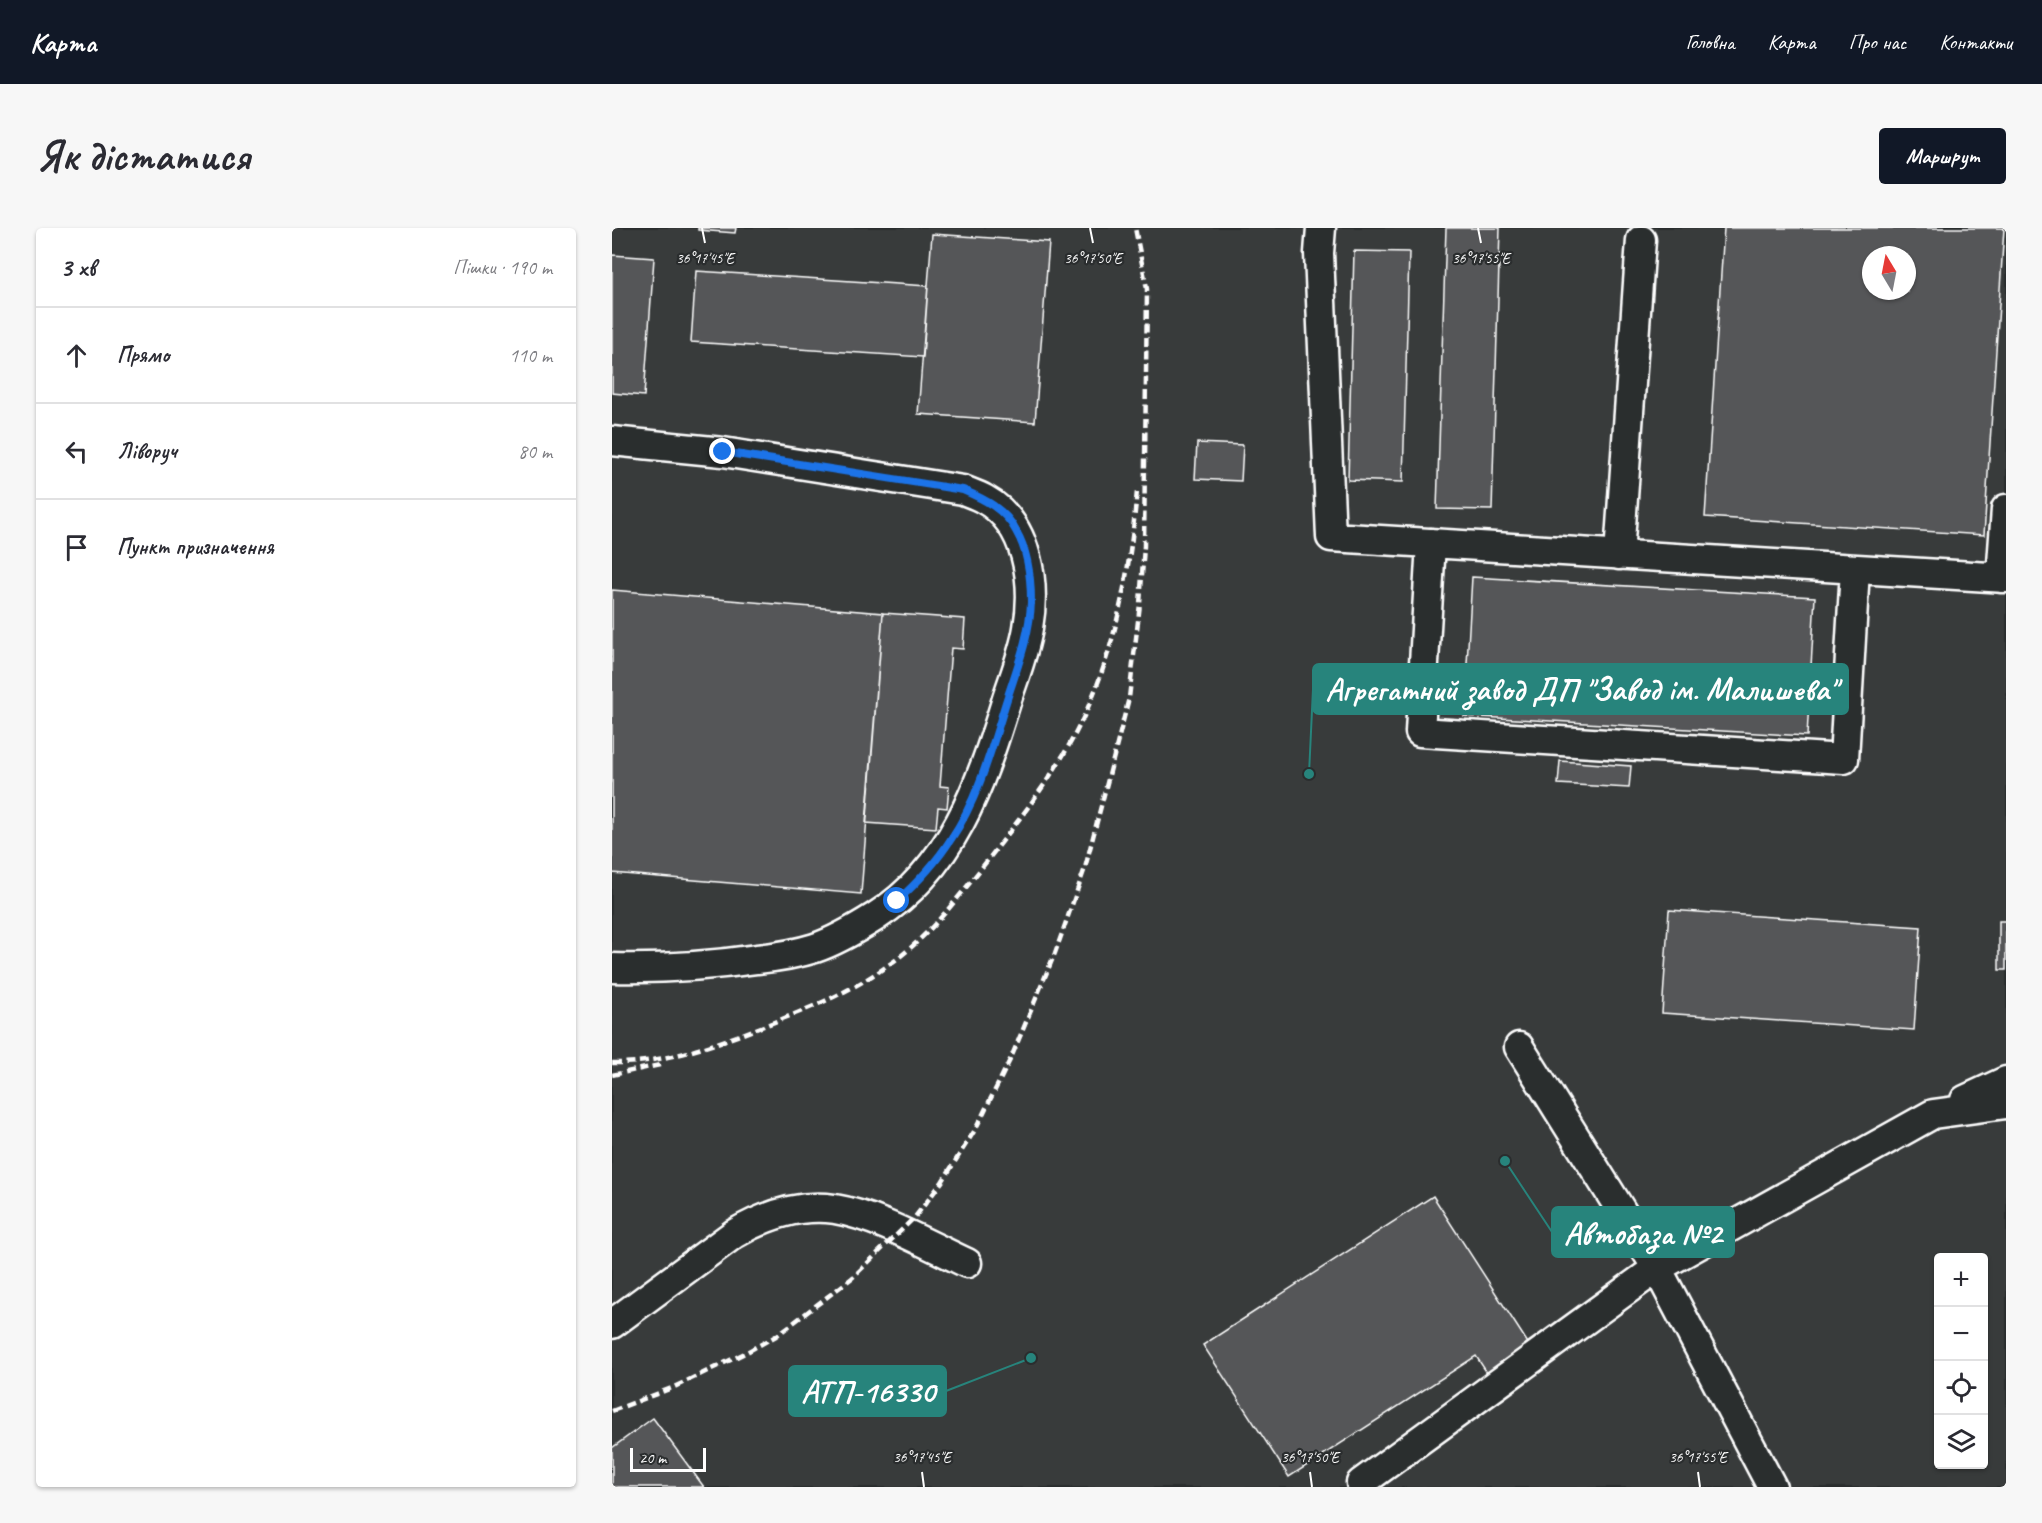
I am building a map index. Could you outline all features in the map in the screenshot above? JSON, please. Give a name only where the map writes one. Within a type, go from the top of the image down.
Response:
[{"type":"lane","points":[[1321,228],[1319,253],[1331,537],[2003,578],[2006,509]]},
{"type":"lane","points":[[1619,555],[1641,240]]},
{"type":"lane","points":[[612,441],[723,452],[963,490],[984,499],[1002,512],[1016,531],[1025,553],[1031,602],[1022,652],[988,760],[964,816],[934,863],[897,901],[843,936],[814,949],[737,962],[612,968]]},
{"type":"lane","points":[[1431,543],[1420,732],[1844,759],[1855,569]]},
{"type":"lane","points":[[1519,1047],[1657,1268],[1772,1487]]},
{"type":"lane","points":[[1363,1487],[1361,1482],[1657,1268],[1933,1114],[2006,1081]]},
{"type":"lane","points":[[1933,1114],[2006,1104]]},
{"type":"lane","points":[[612,1324],[734,1234],[753,1223],[793,1211],[815,1208],[835,1209],[888,1227],[968,1263]]},
{"type":"shaded area","points":[[612,228],[2006,228],[2006,1487],[612,1487]]},
{"type":"building","points":[[698,228],[736,228],[735,233],[698,230]]},
{"type":"building","points":[[1446,228],[1500,228],[1492,510],[1437,509]]},
{"type":"building","points":[[1724,228],[2004,228],[1984,535],[1705,517]]},
{"type":"building","points":[[932,234],[1049,242],[1035,422],[918,414]]},
{"type":"building","points":[[1354,251],[1409,252],[1403,482],[1348,480]]},
{"type":"building","points":[[612,255],[654,258],[644,396],[612,393]]},
{"type":"building","points":[[696,271],[928,286],[923,357],[691,342]]},
{"type":"building","points":[[1197,443],[1243,445],[1241,481],[1195,479]]},
{"type":"building","points":[[1472,577],[1815,597],[1807,736],[1464,716]]},
{"type":"building","points":[[612,590],[883,613],[861,894],[612,873]]},
{"type":"building","points":[[883,613],[965,619],[963,649],[951,648],[940,786],[949,787],[947,808],[938,807],[936,828],[866,823]]},
{"type":"building","points":[[1560,761],[1631,766],[1629,788],[1558,784]]},
{"type":"building","points":[[1669,910],[1921,927],[1914,1030],[1662,1013]]},
{"type":"building","points":[[1999,921],[2006,921],[2006,970],[1999,970]]},
{"type":"building","points":[[1433,1196],[1533,1351],[1491,1379],[1476,1356],[1289,1477],[1203,1345]]},
{"type":"building","points":[[653,1418],[704,1487],[612,1487],[612,1448]]},
{"type":"railway","points":[[612,1411],[672,1388],[776,1336],[852,1278],[915,1217],[942,1182],[975,1130],[1011,1058],[1055,953],[1085,868],[1129,698],[1144,546],[1147,289],[1135,228]]},
{"type":"railway","points":[[612,1063],[669,1057],[707,1047],[810,1008],[857,985],[887,966],[915,944],[941,918],[1040,791],[1084,717],[1107,655],[1124,590],[1137,491]]},
{"type":"railway","points":[[612,1075],[660,1065]]},
{"type":"place","name":"Агрегатний завод ДП \"Завод ім. Малишева\"","points":[[1309,774]]},
{"type":"place","name":"Автобаза №2","points":[[1505,1161]]},
{"type":"place","name":"АТП-16330","points":[[1031,1358]]},
{"type":"route","points":[[723,452],[963,490],[984,499],[1002,512],[1016,531],[1025,553],[1031,602],[1028,627],[988,760],[976,791],[952,838],[917,883],[897,901]]}]
